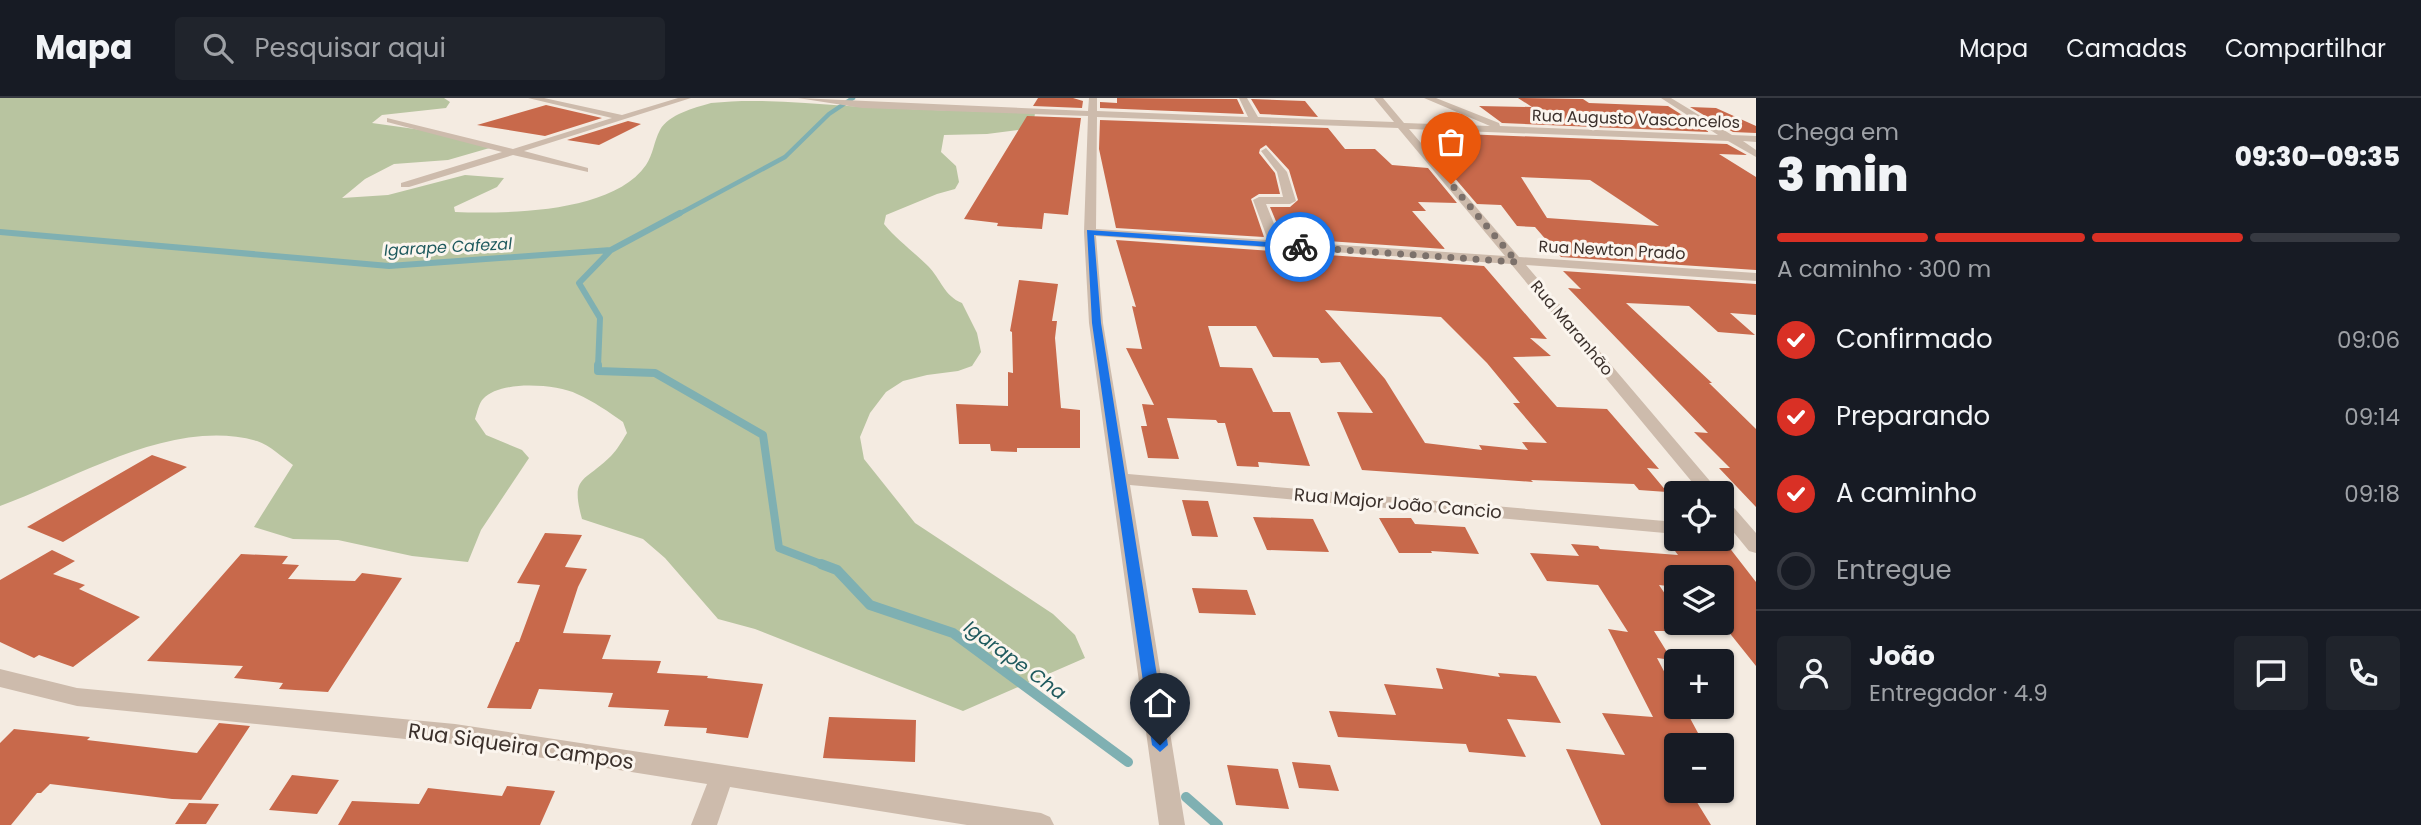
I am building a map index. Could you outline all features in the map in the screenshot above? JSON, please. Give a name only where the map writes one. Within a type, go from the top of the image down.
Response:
[{"type":"street","points":[[532,98],[623,117]]},
{"type":"street","points":[[405,185],[687,98]]},
{"type":"street","name":"Rua Augusto Vasconcelos","points":[[802,98],[862,105],[1094,105],[1254,119],[1756,139]]},
{"type":"street","points":[[1243,98],[1254,119]]},
{"type":"street","name":"Rua Maranhão","points":[[1378,98],[1701,481]]},
{"type":"street","points":[[1428,98],[1505,129]]},
{"type":"street","points":[[1665,98],[1756,154]]},
{"type":"street","points":[[1094,105],[1090,232],[1096,323],[1172,825]]},
{"type":"street","points":[[390,120],[584,170]]},
{"type":"street","points":[[1266,151],[1282,172],[1290,201],[1259,200],[1276,245]]},
{"type":"street","name":"Rua Newton Prado","points":[[1090,232],[1756,277]]},
{"type":"street","name":"Rua Major João Cancio","points":[[1120,479],[1664,526]]},
{"type":"street","points":[[1734,518],[1753,538]]},
{"type":"street","points":[[1734,534],[1753,538]]},
{"type":"street","name":"Rua Siqueira Campos","points":[[0,678],[77,697],[455,734],[1041,825]]},
{"type":"street","points":[[704,825],[722,776]]},
{"type":"green space","points":[[0,98],[444,98],[450,102],[446,108],[382,115],[372,123],[422,130],[493,147],[448,160],[394,164],[365,179],[342,198],[388,195],[465,175],[504,178],[497,187],[454,207],[455,212],[477,213],[558,207],[610,193],[630,181],[646,165],[664,124],[682,112],[711,103],[762,101],[1035,113],[1033,128],[987,134],[944,135],[941,152],[956,166],[959,182],[955,189],[886,215],[884,224],[928,266],[947,292],[962,303],[977,333],[981,352],[972,366],[903,381],[886,392],[870,413],[860,437],[864,459],[915,523],[1053,614],[1075,635],[1085,658],[963,711],[755,629],[718,619],[665,558],[643,539],[582,519],[578,494],[582,481],[613,454],[627,433],[623,422],[601,407],[577,394],[543,386],[502,389],[491,393],[480,403],[475,419],[486,435],[522,450],[529,458],[481,530],[468,562],[412,556],[338,540],[293,539],[254,527],[293,465],[262,443],[225,436],[192,437],[126,454],[0,506]]},
{"type":"building","points":[[1038,98],[1073,98],[1083,101],[1082,108],[1033,106]]},
{"type":"building","points":[[1117,98],[1237,99],[1244,114],[1100,108],[1100,102],[1117,103]]},
{"type":"building","points":[[1518,98],[1583,99],[1589,103],[1668,106],[1709,132],[1502,123],[1479,106],[1532,107]]},
{"type":"building","points":[[1251,99],[1305,101],[1318,117],[1260,114]]},
{"type":"building","points":[[546,105],[602,118],[545,136],[477,125]]},
{"type":"building","points":[[1690,107],[1716,108],[1756,126],[1756,133],[1733,132]]},
{"type":"building","points":[[1027,116],[1081,118],[1068,215],[1044,213],[1042,229],[997,226],[998,223],[964,219]]},
{"type":"building","points":[[1100,120],[1328,128],[1345,149],[1375,149],[1392,165],[1428,168],[1457,203],[1418,202],[1426,211],[1412,211],[1445,249],[1283,238],[1270,207],[1290,207],[1298,200],[1289,170],[1266,145],[1259,153],[1275,173],[1280,194],[1259,194],[1251,199],[1264,237],[1116,228],[1099,149]]},
{"type":"building","points":[[628,121],[641,124],[599,145],[567,140]]},
{"type":"building","points":[[1462,134],[1727,144],[1747,155],[1719,154],[1756,177],[1756,270],[1561,257],[1535,227],[1517,226],[1501,205],[1477,204],[1447,169],[1462,170],[1433,135],[1464,137]],"holes":[[[1521,177],[1590,180],[1659,226],[1547,218]]]},
{"type":"building","points":[[1116,240],[1484,266],[1547,339],[1530,338],[1551,356],[1513,357],[1557,407],[1607,409],[1659,469],[1647,468],[1664,492],[1639,490],[1634,484],[1531,480],[1533,482],[1362,470],[1337,412],[1373,413],[1340,362],[1321,363],[1318,358],[1273,357],[1256,326],[1208,326],[1220,367],[1252,368],[1273,412],[1290,412],[1310,466],[1258,462],[1259,467],[1237,466],[1225,423],[1218,423],[1216,420],[1167,418],[1179,459],[1148,458],[1141,426],[1147,426],[1142,404],[1154,405],[1126,348],[1142,349],[1132,306],[1136,307]],"holes":[[[1325,310],[1441,317],[1487,363],[1520,403],[1513,403],[1547,443],[1522,442],[1528,450],[1479,445],[1482,450],[1425,443],[1385,379]]]},
{"type":"building","points":[[1563,271],[1756,284],[1756,315],[1730,313],[1755,335],[1718,332],[1689,306],[1626,303],[1712,383],[1709,383],[1756,429],[1756,507],[1719,468],[1730,468],[1694,432],[1708,433],[1568,288],[1581,289]]},
{"type":"building","points":[[1019,280],[1058,284],[1052,321],[1057,321],[1055,338],[1061,408],[1080,410],[1080,448],[1017,448],[1017,452],[991,451],[990,444],[959,444],[956,404],[1008,406],[1008,372],[1013,373],[1010,331]]},
{"type":"building","points":[[152,455],[187,467],[63,542],[27,527]]},
{"type":"building","points":[[1182,500],[1208,501],[1218,537],[1192,536]]},
{"type":"building","points":[[1253,517],[1313,519],[1329,552],[1267,550]]},
{"type":"building","points":[[1379,518],[1411,518],[1415,524],[1465,527],[1479,554],[1431,551],[1432,553],[1399,553]]},
{"type":"building","points":[[545,533],[582,535],[565,567],[587,569],[578,587],[563,633],[611,635],[602,659],[661,661],[657,673],[708,676],[707,678],[763,684],[748,738],[706,733],[707,728],[664,726],[669,710],[608,707],[613,693],[539,689],[531,709],[487,708],[516,642],[519,642],[540,585],[517,583]]},
{"type":"building","points":[[1571,544],[1678,555],[1675,551],[1732,551],[1756,582],[1756,666],[1731,635],[1734,635],[1734,565],[1664,565],[1664,586],[1659,585],[1664,592],[1664,631],[1654,631],[1665,649],[1664,659],[1657,658],[1664,671],[1664,719],[1690,719],[1698,733],[1664,733],[1664,803],[1697,803],[1711,825],[1601,825],[1566,749],[1625,755],[1602,713],[1653,717],[1608,629],[1628,632],[1598,585],[1547,581],[1530,553],[1579,556]]},
{"type":"building","points":[[52,550],[75,561],[53,574],[85,585],[79,589],[140,617],[73,667],[39,655],[34,658],[0,642],[0,580]]},
{"type":"building","points":[[241,554],[288,556],[282,564],[299,565],[288,579],[355,581],[362,573],[402,578],[328,692],[279,689],[283,683],[234,678],[243,666],[147,661]]},
{"type":"building","points":[[1192,588],[1247,590],[1256,615],[1199,613]]},
{"type":"building","points":[[1436,668],[1500,677],[1498,673],[1536,676],[1561,723],[1507,719],[1526,757],[1469,752],[1466,744],[1338,737],[1329,711],[1396,715],[1384,684],[1443,689]]},
{"type":"building","points":[[829,717],[916,720],[915,762],[823,758]]},
{"type":"building","points":[[219,723],[250,726],[201,800],[50,784],[41,793],[37,793],[11,825],[0,825],[0,743],[14,729],[197,753]]},
{"type":"building","points":[[1292,762],[1330,765],[1339,791],[1299,788]]},
{"type":"building","points":[[1227,765],[1278,769],[1289,809],[1236,805]]},
{"type":"building","points":[[292,775],[339,780],[317,814],[269,810]]},
{"type":"building","points":[[507,786],[555,791],[540,825],[338,825],[352,801],[419,804],[428,788],[502,796]]},
{"type":"building","points":[[189,803],[219,804],[206,824],[175,824]]},
{"type":"waterway","name":"Igarape Cafezal","points":[[677,215],[785,157],[829,114],[853,98]]},
{"type":"waterway","name":"Igarape Cafezal","points":[[611,250],[680,213]]},
{"type":"waterway","name":"Igarape Cafezal","points":[[0,232],[389,266],[611,250]]},
{"type":"waterway","name":"Igarape Cha","points":[[598,367],[600,318],[579,283],[611,250]]},
{"type":"waterway","name":"Igarape Cha","points":[[598,367],[598,371],[655,373],[763,435],[779,548],[826,566]]},
{"type":"waterway","name":"Igarape Cha","points":[[821,564],[837,570],[870,605],[953,633],[1128,762]]},
{"type":"waterway","name":"Igarape Cha","points":[[1186,797],[1218,825]]},
{"type":"way so far","points":[[1300,247],[1517,262],[1451,184]]},
{"type":"route","points":[[1160,745],[1096,323],[1090,232],[1300,247]]}]
